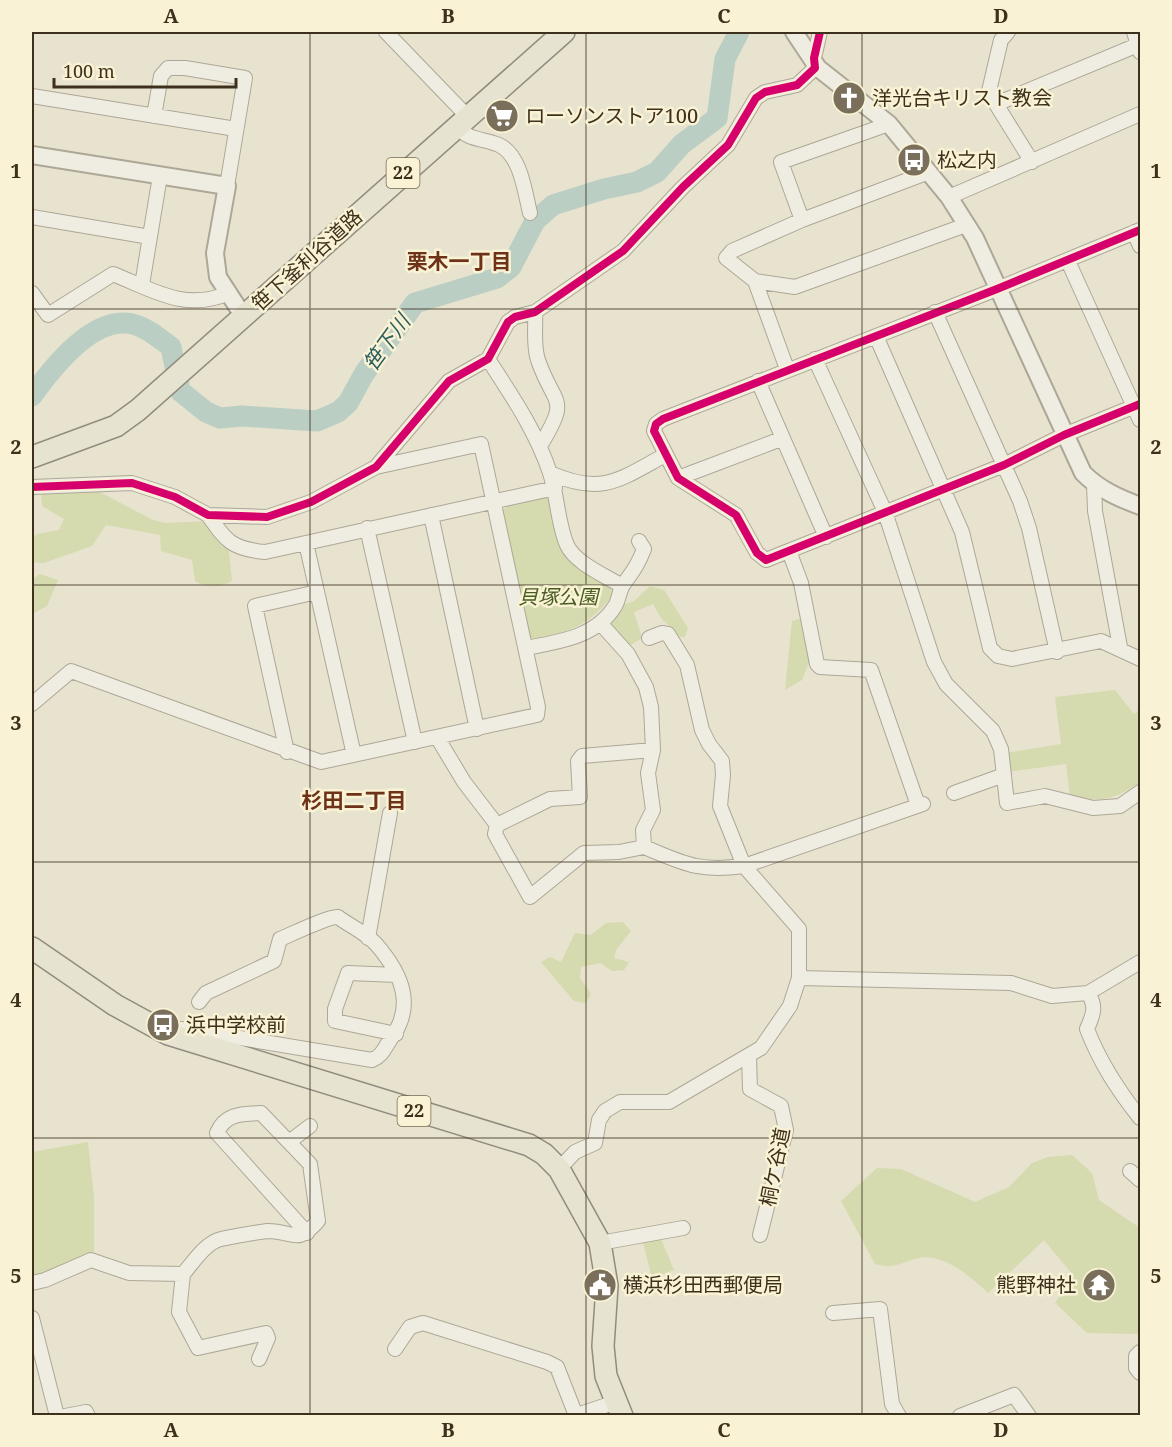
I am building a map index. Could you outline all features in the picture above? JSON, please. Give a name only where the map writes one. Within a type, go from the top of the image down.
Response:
[{"type":"main road","name":"笹下釜利谷道路","points":[[32,458],[116,426],[244,317],[564,32]]},
{"type":"main road","name":"22","points":[[32,948],[115,1005],[168,1034],[529,1145],[544,1154],[559,1169],[600,1243],[607,1286],[603,1346],[606,1376],[619,1409]]},
{"type":"street","points":[[386,32],[462,122],[463,135],[500,146],[508,153],[516,164],[530,213]]},
{"type":"street","points":[[794,32],[814,58],[818,68],[889,124],[949,197],[975,238],[1083,473],[1094,484],[1115,497],[1140,506]]},
{"type":"street","points":[[376,467],[449,381],[488,359],[508,322],[515,317],[535,312],[623,250],[683,187],[728,145],[756,98],[765,92],[797,85],[815,68],[814,58],[820,32]]},
{"type":"street","points":[[1008,32],[1001,40],[989,91],[1032,162]]},
{"type":"street","points":[[996,104],[1138,43]]},
{"type":"street","points":[[154,116],[161,76],[168,68],[185,68],[245,78],[215,253],[219,277],[244,317]]},
{"type":"street","points":[[32,96],[236,129]]},
{"type":"street","points":[[949,197],[1140,114]]},
{"type":"street","points":[[802,220],[781,162],[889,124]]},
{"type":"street","points":[[32,155],[227,186]]},
{"type":"street","points":[[929,172],[802,220],[728,254],[726,258],[730,264],[755,281],[795,287],[966,225]]},
{"type":"street","points":[[142,285],[160,176]]},
{"type":"street","points":[[32,217],[150,237]]},
{"type":"street","points":[[1138,405],[1064,435],[1004,465],[944,490],[766,560],[757,553],[736,515],[678,478],[654,431],[656,424],[758,381],[1068,261],[1137,231],[1140,246]]},
{"type":"street","points":[[1068,261],[1138,405],[1140,420]]},
{"type":"street","points":[[32,293],[48,315],[112,274],[184,302],[212,300],[229,293]]},
{"type":"street","points":[[755,281],[788,369]]},
{"type":"street","points":[[535,312],[537,357],[559,406],[557,418],[540,446]]},
{"type":"street","points":[[935,312],[1004,465],[1029,528],[1057,652]]},
{"type":"street","points":[[876,336],[962,532],[990,648],[998,656],[1012,659],[1057,652],[1101,641],[1120,647],[1140,659]]},
{"type":"street","points":[[488,359],[530,423],[540,446],[555,488],[567,546],[582,560],[622,586]]},
{"type":"street","points":[[815,359],[885,512],[934,662],[946,684],[993,731],[1001,749],[1007,803],[1045,796],[1093,808],[1120,806],[1140,792]]},
{"type":"street","points":[[758,381],[781,439],[826,537]]},
{"type":"street","points":[[678,478],[781,439]]},
{"type":"street","points":[[32,704],[71,671],[208,720],[287,752],[321,762],[537,715],[538,707],[526,648],[481,444],[376,467],[311,502],[267,518],[208,515]]},
{"type":"street","points":[[550,473],[574,483],[593,486],[616,481],[665,455]]},
{"type":"street","points":[[32,487],[132,483],[176,497],[208,515],[226,540],[245,550],[265,552],[555,488]]},
{"type":"street","points":[[1094,484],[1095,511],[1120,647]]},
{"type":"street","points":[[431,515],[477,729]]},
{"type":"street","points":[[367,528],[414,742]]},
{"type":"street","points":[[526,648],[568,640],[602,624],[616,604],[622,586],[635,572],[644,549],[639,542]]},
{"type":"street","points":[[306,543],[354,755]]},
{"type":"street","points":[[497,825],[495,834],[530,897],[584,853],[619,852],[644,847],[693,868],[722,869],[744,866],[920,804],[871,670],[820,667],[817,664],[801,583],[789,551]]},
{"type":"street","points":[[287,752],[255,606],[317,592]]},
{"type":"street","points":[[602,624],[628,654],[646,687],[653,718],[653,750],[648,772],[653,810],[643,830],[644,847]]},
{"type":"street","points":[[559,1169],[575,1152],[594,1143],[599,1120],[605,1111],[620,1102],[669,1102],[761,1048],[790,1006],[799,978],[799,929],[744,866],[720,806],[722,760],[709,744],[702,730],[687,665],[668,634],[662,633],[649,638]]},
{"type":"street","points":[[437,737],[464,782],[497,825]]},
{"type":"street","points":[[497,825],[550,799],[580,797],[578,761],[582,756],[653,750]]},
{"type":"street","points":[[954,793],[1004,776]]},
{"type":"street","points":[[368,938],[390,813]]},
{"type":"street","points":[[168,1034],[180,1029],[192,1030],[372,1060],[380,1056],[396,1034],[403,1016],[406,995],[397,975],[376,944],[338,917],[331,916],[315,926],[280,939],[274,961],[206,993],[199,1002]]},
{"type":"street","points":[[799,978],[1011,983],[1052,996],[1088,993],[1140,962]]},
{"type":"street","points":[[396,1034],[335,1021],[335,1009],[348,973],[397,975]]},
{"type":"street","points":[[1088,993],[1094,1003],[1094,1012],[1087,1029],[1094,1047],[1105,1070],[1140,1118]]},
{"type":"street","name":"桐ケ谷道","points":[[749,1057],[750,1089],[781,1106],[786,1130],[779,1173],[760,1235]]},
{"type":"street","points":[[259,1359],[268,1338],[266,1333],[198,1348],[179,1312],[183,1275],[202,1253],[222,1239],[268,1231],[296,1237],[308,1233],[318,1221],[310,1164],[261,1113],[233,1115],[217,1133],[308,1233]]},
{"type":"street","points":[[290,1142],[310,1126]]},
{"type":"street","points":[[600,1243],[683,1228]]},
{"type":"street","points":[[32,1282],[45,1280],[92,1260],[129,1273],[183,1275]]},
{"type":"street","points":[[833,1313],[880,1309],[892,1404],[898,1416]]},
{"type":"street","points":[[32,1318],[57,1416]]},
{"type":"street","points":[[395,1349],[410,1327],[423,1323],[557,1367],[574,1414],[619,1409]]},
{"type":"street","points":[[1140,1352],[1137,1356],[1136,1368],[1140,1373]]},
{"type":"street","points":[[960,1416],[1014,1395],[1029,1416]]},
{"type":"street","points":[[65,1416],[87,1412],[88,1416]]},
{"type":"green space","points":[[90,487],[153,520],[165,523],[208,521],[229,551],[232,581],[213,586],[200,584],[195,581],[192,560],[161,551],[160,535],[106,525],[92,546],[44,563],[32,562],[32,538],[37,534],[59,530],[64,519],[42,506],[41,492]]},
{"type":"green space","name":"貝塚公園","points":[[546,496],[552,502],[562,550],[584,572],[611,588],[612,596],[595,614],[577,626],[557,634],[533,639],[530,637],[503,510],[508,505]]},
{"type":"green space","points":[[40,574],[58,580],[47,606],[32,614],[32,579]]},
{"type":"green space","points":[[650,586],[664,590],[688,628],[685,637],[680,637],[661,618],[653,604],[634,612],[642,638],[630,645],[620,637],[611,623],[620,606],[634,601]]},
{"type":"green space","points":[[805,617],[814,659],[808,665],[802,680],[785,690],[792,621]]},
{"type":"green space","points":[[1115,690],[1134,714],[1140,709],[1140,782],[1115,796],[1090,799],[1070,797],[1066,764],[1007,772],[1006,753],[1061,744],[1055,697]]},
{"type":"green space","points":[[623,922],[631,931],[616,950],[614,958],[629,962],[624,970],[612,971],[600,963],[581,967],[580,978],[591,994],[586,1003],[574,1001],[541,962],[550,957],[561,962],[575,933],[591,935],[606,923]]},
{"type":"green space","points":[[88,1142],[94,1197],[94,1256],[32,1276],[32,1152]]},
{"type":"green space","points":[[1072,1155],[1092,1173],[1099,1200],[1140,1228],[1140,1334],[1087,1333],[1055,1303],[1073,1275],[1044,1240],[988,1293],[955,1267],[935,1258],[925,1257],[891,1266],[875,1264],[841,1201],[877,1168],[901,1169],[975,1202],[1009,1187],[1032,1163],[1048,1157]]},
{"type":"green space","points":[[661,1239],[674,1270],[652,1278],[643,1242]]},
{"type":"waterway","name":"笹下川","points":[[32,396],[51,371],[76,345],[90,334],[121,323],[141,327],[171,347],[180,391],[206,412],[220,418],[242,416],[317,421],[338,412],[348,403],[364,374],[415,303],[497,278],[511,267],[535,221],[553,205],[604,189],[637,182],[657,172],[682,144],[717,118],[725,59],[739,32]]},
{"type":"cycle path","points":[[32,487],[132,483],[175,497],[208,515],[267,517],[311,502],[376,467],[449,381],[488,359],[508,322],[515,317],[535,312],[623,251],[683,187],[728,145],[756,98],[765,92],[797,85],[815,68],[814,58],[820,32]]},
{"type":"cycle path","points":[[1140,230],[997,289],[663,419],[656,424],[654,431],[678,478],[736,515],[757,553],[766,560],[1004,465],[1064,435],[1140,404]]},
{"type":"place","name":"洋光台キリスト教会","points":[[849,98]]},
{"type":"place","name":"ローソンストア100","points":[[502,116]]},
{"type":"place","name":"松之内","points":[[914,160]]},
{"type":"place","name":"浜中学校前","points":[[163,1025]]},
{"type":"place","name":"横浜杉田西郵便局","points":[[600,1285]]},
{"type":"place","name":"熊野神社","points":[[1099,1285]]},
{"type":"district","name":"栗木一丁目","points":[[459,262]]},
{"type":"district","name":"杉田二丁目","points":[[354,801]]}]
